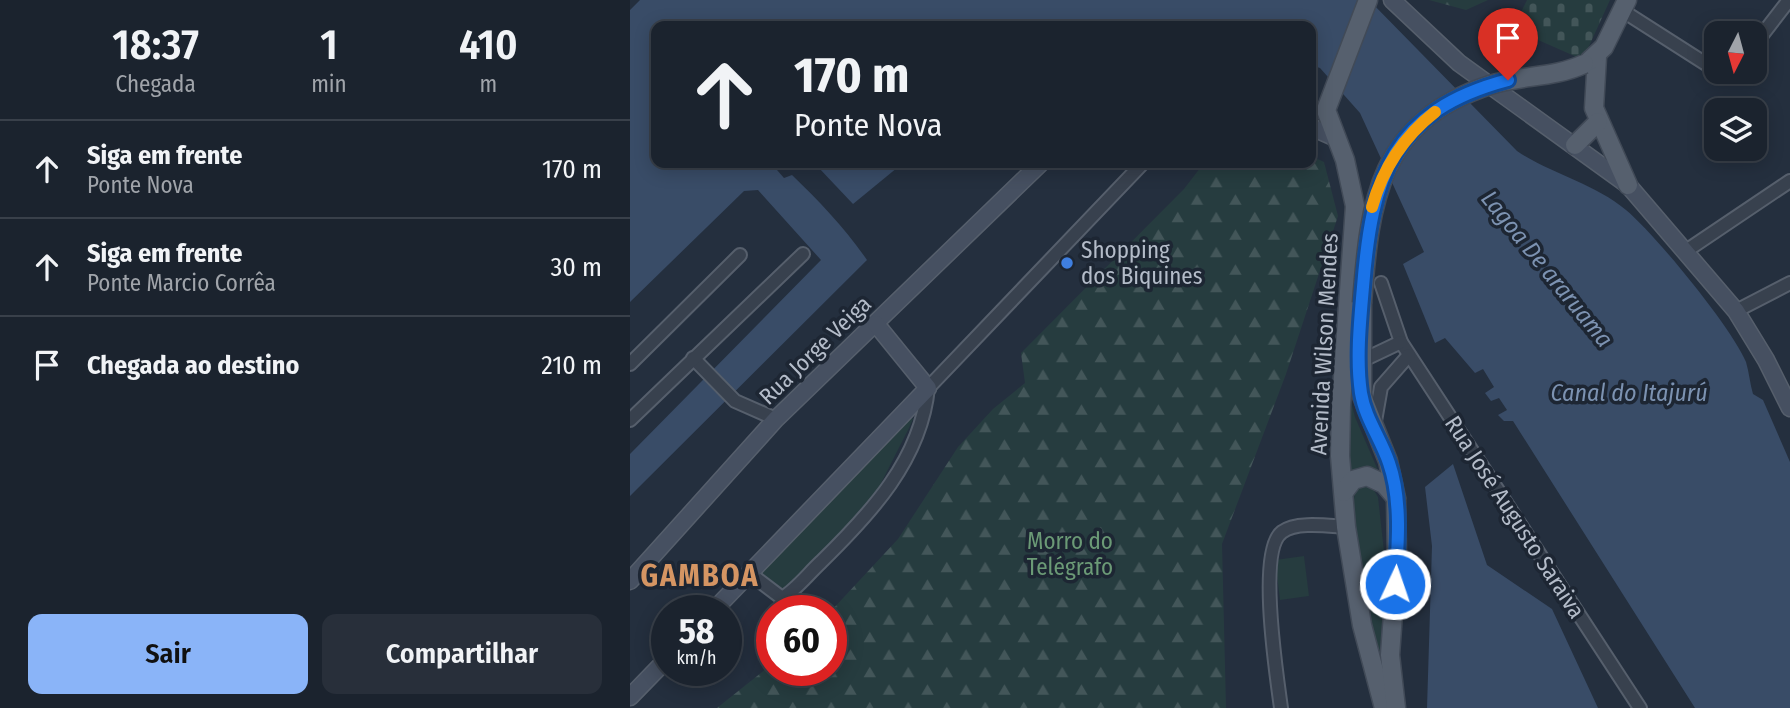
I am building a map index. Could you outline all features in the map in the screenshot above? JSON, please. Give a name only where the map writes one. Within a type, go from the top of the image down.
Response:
[{"type":"main road","points":[[1321,111],[1368,0]]},
{"type":"main road","points":[[1391,0],[1459,63],[1628,185],[1736,311],[1766,360],[1790,408]]},
{"type":"main road","points":[[1625,6],[1590,60],[1598,122],[1628,185]]},
{"type":"main road","name":"Avenida Wilson Mendes","points":[[1396,708],[1390,656],[1397,559],[1396,498],[1392,472],[1362,396],[1362,303],[1370,213],[1380,180],[1405,140],[1437,110],[1468,93],[1508,80],[1566,71],[1590,60]]},
{"type":"main road","name":"Avenida Wilson Mendes","points":[[1321,111],[1336,138],[1352,183],[1355,225],[1342,375],[1340,456],[1346,527],[1362,625],[1384,708]]},
{"type":"main road","points":[[1575,145],[1598,122]]},
{"type":"main road","points":[[1316,129],[1336,138]]},
{"type":"main road","name":"Rua Jorge Veiga","points":[[630,581],[775,419],[1036,168]]},
{"type":"main road","points":[[729,595],[928,388],[876,324]]},
{"type":"main road","points":[[1342,375],[1360,352]]},
{"type":"main road","points":[[1344,492],[1353,480],[1367,476],[1384,484],[1396,498]]},
{"type":"main road","points":[[630,697],[651,675]]},
{"type":"street","points":[[1768,27],[1789,0]]},
{"type":"street","points":[[1625,6],[1704,62]]},
{"type":"street","points":[[750,573],[782,598],[860,523],[889,488],[902,465],[923,416],[928,388],[1138,168]]},
{"type":"street","points":[[1686,251],[1790,181]]},
{"type":"street","points":[[630,420],[803,254]]},
{"type":"street","points":[[630,364],[740,255]]},
{"type":"street","name":"Rua José Augusto Saraiva","points":[[1381,282],[1401,342],[1640,708]]},
{"type":"street","points":[[1736,311],[1790,283]]},
{"type":"street","points":[[1360,352],[1383,350],[1401,342]]},
{"type":"street","points":[[1374,428],[1381,387],[1409,355]]},
{"type":"street","points":[[693,358],[735,401],[775,419]]},
{"type":"street","points":[[1280,708],[1270,616],[1271,568],[1276,541],[1282,531],[1290,528],[1346,527]]},
{"type":"green space","points":[[1429,0],[1488,0],[1466,10]]},
{"type":"green space","points":[[1527,0],[1610,0],[1585,55],[1579,58],[1513,29]]},
{"type":"green space","name":"Morro do Telégrafo","points":[[1316,158],[1324,162],[1338,216],[1286,374],[1222,544],[1226,708],[717,708],[756,677],[756,686],[847,686],[846,595],[898,539],[958,447],[993,409],[1025,383],[1021,353],[1184,189],[1200,168],[1316,168]]},
{"type":"green space","points":[[1346,381],[1355,417],[1380,475],[1345,478]]},
{"type":"green space","points":[[911,418],[913,419],[909,428],[871,503],[782,594],[759,572]]},
{"type":"green space","points":[[1365,486],[1372,487],[1378,497],[1387,578],[1377,679],[1352,514],[1355,491]]},
{"type":"green space","points":[[1304,556],[1309,596],[1280,600],[1275,560]]},
{"type":"water","name":"Canal do Itajurú","points":[[640,0],[1369,0],[1517,151],[1614,201],[1639,222],[1692,282],[1738,347],[1746,362],[1753,394],[1763,400],[1790,462],[1790,708],[1695,708],[1513,421],[1504,421],[1498,415],[1507,410],[1499,398],[1491,401],[1485,393],[1494,387],[1483,369],[1475,373],[1445,338],[1435,343],[1403,264],[1424,252],[1360,113],[1316,67],[1316,21],[651,21],[651,168],[780,168],[777,170],[784,178],[792,175],[822,205],[867,260],[630,496],[630,454],[821,260],[758,190],[744,191],[630,302],[630,10]]},
{"type":"water","points":[[819,168],[897,168],[853,204]]},
{"type":"water","points":[[1453,464],[1487,565],[1552,609],[1598,708],[1427,708],[1432,546],[1425,487]]},
{"type":"slow traffic","points":[[1372,207],[1380,180],[1391,160],[1405,140],[1435,112]]},
{"type":"place","name":"Shopping dos Biquines","points":[[1067,263]]},
{"type":"district","name":"GAMBOA","points":[[700,576]]},
{"type":"route","points":[[1395,584],[1397,552],[1394,481],[1364,406],[1360,385],[1362,303],[1370,213],[1380,180],[1391,160],[1421,123],[1437,110],[1468,93],[1508,80]]},
{"type":"water label","name":"Lagoa De araruama","points":[[1547,269]]}]
